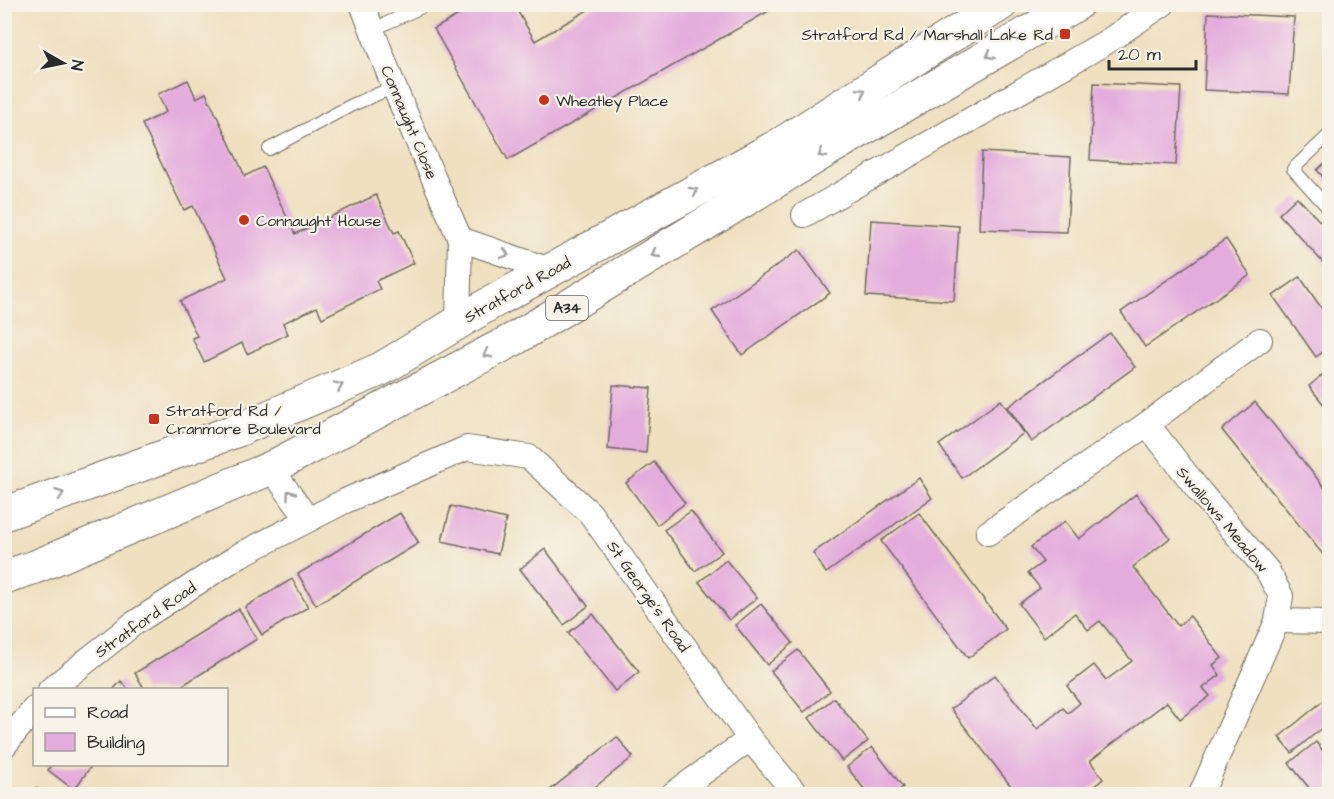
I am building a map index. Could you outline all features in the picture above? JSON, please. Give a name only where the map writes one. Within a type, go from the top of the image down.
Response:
[{"type":"highway","name":"Stratford Road","points":[[4,514],[238,430],[381,369],[550,270],[781,144],[1001,4]]},
{"type":"highway","name":"A34","points":[[20,572],[271,468],[516,338],[824,152],[1077,4]]},
{"type":"street","name":"Connaught Close","points":[[362,4],[394,87],[460,238],[458,322]]},
{"type":"street","points":[[804,215],[1108,41],[1163,4]]},
{"type":"street","points":[[460,238],[550,270]]},
{"type":"street","points":[[988,532],[1147,424],[1260,340]]},
{"type":"street","name":"Swallows Meadow","points":[[1147,424],[1200,492],[1267,570],[1281,596],[1277,621],[1201,795]]},
{"type":"street","name":"Stratford Road","points":[[53,688],[133,624],[240,555],[345,501],[467,448]]},
{"type":"street","name":"St George's Road","points":[[467,448],[529,457],[590,513],[750,739],[796,795]]},
{"type":"street","points":[[271,468],[308,520]]},
{"type":"street","points":[[1277,621],[1329,622]]},
{"type":"street","points":[[4,746],[33,710]]},
{"type":"street","points":[[673,795],[750,739]]},
{"type":"lane","points":[[372,30],[428,4]]},
{"type":"lane","points":[[269,148],[352,105],[394,87]]},
{"type":"lane","points":[[1329,134],[1293,169],[1329,210]]},
{"type":"building","name":"Wheatley Place","points":[[598,4],[781,4],[508,160],[434,29],[476,5],[514,5],[535,41]]},
{"type":"building","points":[[1208,13],[1294,17],[1289,94],[1204,90]]},
{"type":"building","name":"Connaught House","points":[[188,80],[196,98],[206,93],[245,176],[263,167],[295,234],[376,195],[394,233],[399,231],[414,263],[376,281],[380,289],[322,318],[317,307],[283,323],[288,334],[247,354],[242,343],[204,362],[192,338],[197,336],[180,301],[227,278],[193,206],[184,210],[142,124],[166,112],[158,94]]},
{"type":"building","points":[[1094,83],[1181,87],[1176,165],[1090,160]]},
{"type":"building","points":[[982,152],[1071,157],[1067,232],[979,229]]},
{"type":"building","points":[[1329,159],[1329,184],[1317,170]]},
{"type":"building","points":[[1297,197],[1329,231],[1329,269],[1279,214]]},
{"type":"building","points":[[871,220],[959,226],[954,301],[866,296]]},
{"type":"building","points":[[1226,239],[1250,275],[1145,347],[1121,312]]},
{"type":"building","points":[[799,250],[830,293],[742,355],[712,311]]},
{"type":"building","points":[[1300,277],[1329,319],[1329,347],[1316,357],[1273,296]]},
{"type":"building","points":[[1110,333],[1135,367],[1031,442],[1008,407]]},
{"type":"building","points":[[1329,371],[1329,411],[1309,386]]},
{"type":"building","points":[[613,385],[651,388],[646,453],[608,449]]},
{"type":"building","points":[[1001,400],[1024,433],[962,478],[939,445]]},
{"type":"building","points":[[1255,402],[1329,493],[1329,562],[1222,430]]},
{"type":"building","points":[[654,462],[685,503],[657,525],[626,483]]},
{"type":"building","points":[[919,478],[932,498],[826,573],[813,553]]},
{"type":"building","points":[[1136,494],[1170,538],[1133,567],[1178,626],[1190,616],[1222,658],[1213,665],[1220,675],[1203,688],[1210,696],[1180,719],[1167,702],[1090,761],[1103,779],[1087,792],[1089,794],[1017,794],[951,709],[995,675],[1037,729],[1063,708],[1068,713],[1080,703],[1067,686],[1094,665],[1106,680],[1132,661],[1100,621],[1088,630],[1075,613],[1044,637],[1019,604],[1040,588],[1028,573],[1043,562],[1031,547],[1065,521],[1079,539]]},
{"type":"building","points":[[451,506],[506,519],[498,554],[442,541]]},
{"type":"building","points":[[691,511],[722,552],[695,571],[664,530]]},
{"type":"building","points":[[400,513],[419,543],[316,605],[298,574]]},
{"type":"building","points":[[919,513],[1006,629],[968,658],[881,541]]},
{"type":"building","points":[[545,549],[588,606],[564,625],[520,569]]},
{"type":"building","points":[[726,560],[757,598],[729,620],[699,582]]},
{"type":"building","points":[[292,579],[308,607],[262,635],[245,607]]},
{"type":"building","points":[[761,604],[793,643],[767,665],[735,625]]},
{"type":"building","points":[[239,609],[257,639],[178,688],[144,688],[135,673]]},
{"type":"building","points":[[593,614],[639,672],[615,691],[568,633]]},
{"type":"building","points":[[798,650],[830,691],[804,712],[771,671]]},
{"type":"building","points":[[121,681],[127,688],[115,688]]},
{"type":"building","points":[[1329,696],[1329,722],[1292,753],[1279,737]]},
{"type":"building","points":[[834,698],[868,741],[842,761],[809,718]]},
{"type":"building","points":[[617,737],[633,757],[586,794],[545,794]]},
{"type":"building","points":[[1316,742],[1329,759],[1329,794],[1314,794],[1289,763]]},
{"type":"building","points":[[872,747],[903,787],[894,794],[868,794],[847,767]]},
{"type":"building","points":[[50,766],[91,766],[74,790],[48,770]]},
{"type":"building","points":[[35,788],[50,794],[32,794]]},
{"type":"place","name":"Stratford Rd / Marshall Lake Rd","points":[[1065,34]]},
{"type":"place","name":"Wheatley Place","points":[[544,100]]},
{"type":"place","name":"Connaught House","points":[[244,220]]},
{"type":"place","name":"Stratford Rd / Cranmore Boulevard","points":[[154,419]]}]
